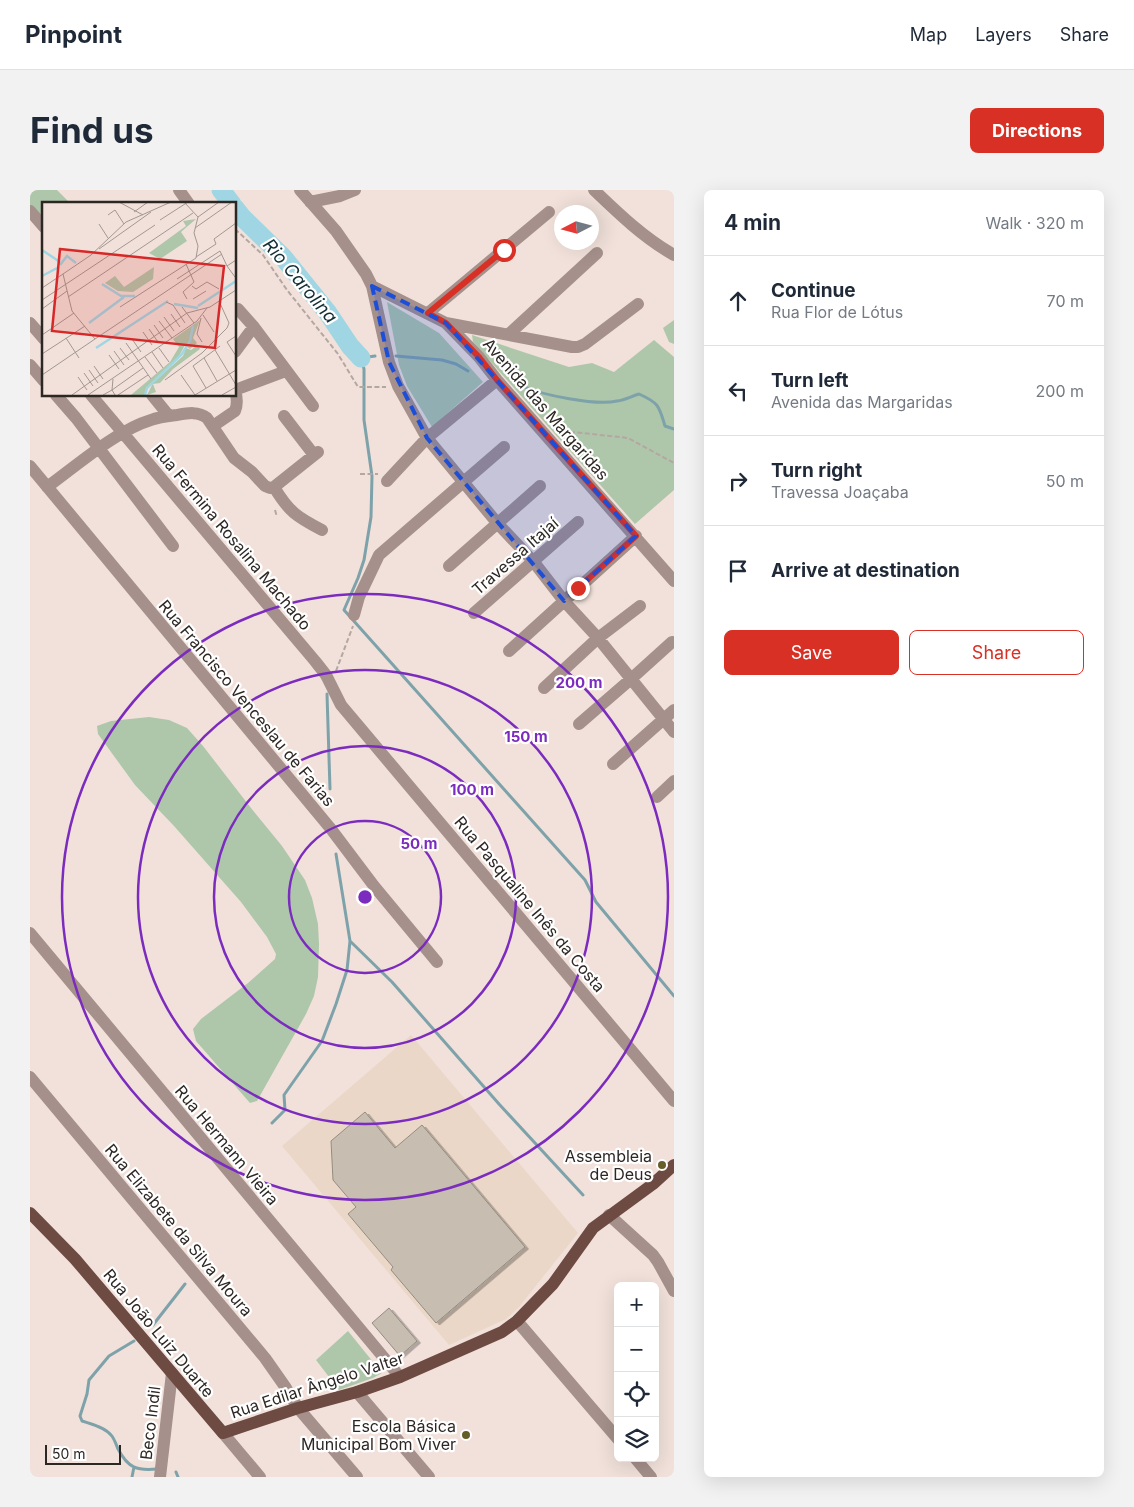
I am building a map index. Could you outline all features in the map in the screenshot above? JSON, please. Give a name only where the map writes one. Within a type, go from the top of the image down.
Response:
[{"type":"main road","name":"Rua Edilar Ângelo Valter","points":[[223,1433],[298,1408],[356,1392],[400,1376],[493,1337],[517,1321],[553,1284],[593,1228],[654,1184],[674,1165]]},
{"type":"main road","name":"Rua João Luiz Duarte","points":[[30,1212],[75,1259],[223,1433]]},
{"type":"street","points":[[179,190],[188,202]]},
{"type":"street","points":[[300,190],[336,231],[360,264],[372,286],[389,362],[398,386],[428,438],[498,524],[598,638],[674,732]]},
{"type":"street","points":[[310,202],[340,196],[355,190]]},
{"type":"street","points":[[594,190],[635,228],[674,255]]},
{"type":"street","points":[[30,210],[42,225]]},
{"type":"street","points":[[428,313],[549,212]]},
{"type":"street","points":[[509,334],[597,253]]},
{"type":"street","name":"Avenida das Margaridas","points":[[372,286],[446,323],[479,357],[497,380],[674,581]]},
{"type":"street","points":[[446,323],[578,347],[585,344],[638,304]]},
{"type":"street","points":[[238,309],[313,406]]},
{"type":"street","points":[[30,323],[42,337]]},
{"type":"street","points":[[236,351],[254,328]]},
{"type":"street","points":[[30,365],[42,379]]},
{"type":"street","points":[[236,390],[286,371]]},
{"type":"street","points":[[386,476],[497,380]]},
{"type":"street","points":[[57,396],[76,418],[173,546]]},
{"type":"street","name":"Rua Fermina Rosalina Machado","points":[[92,396],[315,661],[331,685],[341,705]]},
{"type":"street","points":[[153,396],[169,416]]},
{"type":"street","points":[[213,426],[235,411],[237,407],[236,396]]},
{"type":"street","points":[[47,487],[99,448],[130,428],[150,420],[196,413],[202,415],[213,426],[234,458],[252,472],[265,486],[274,487],[316,454],[284,416]]},
{"type":"street","points":[[354,615],[359,597],[378,555],[504,447]]},
{"type":"street","name":"Rua Francisco Venceslau de Farias","points":[[30,466],[331,829],[374,886],[437,962]]},
{"type":"street","points":[[449,566],[540,486]]},
{"type":"street","points":[[274,487],[291,512],[322,530]]},
{"type":"street","name":"Travessa Itajaí","points":[[474,613],[578,522]]},
{"type":"street","points":[[508,651],[636,536]]},
{"type":"street","points":[[544,688],[598,638],[640,606]]},
{"type":"street","points":[[579,724],[672,642]]},
{"type":"street","name":"Rua Pasqualine Inês da Costa","points":[[341,705],[674,1101]]},
{"type":"street","points":[[613,764],[674,710]]},
{"type":"street","points":[[657,797],[674,780]]},
{"type":"street","name":"Rua Hermann Vieira","points":[[30,933],[400,1376]]},
{"type":"street","name":"Rua Elizabete da Silva Moura","points":[[30,1077],[265,1358],[298,1408],[357,1477]]},
{"type":"street","points":[[609,1215],[653,1255],[674,1291]]},
{"type":"street","points":[[517,1321],[614,1433]]},
{"type":"street","name":"Beco Indil","points":[[160,1477],[172,1372]]},
{"type":"street","points":[[356,1392],[429,1477]]},
{"type":"street","name":"Rua João Luiz Duarte","points":[[223,1433],[260,1477]]},
{"type":"street","points":[[638,1462],[651,1477]]},
{"type":"path","points":[[236,230],[263,255],[338,354],[358,387],[375,388]]},
{"type":"path","points":[[543,432],[558,429],[628,438],[674,463]]},
{"type":"path","points":[[360,474],[386,476]]},
{"type":"path","points":[[331,685],[353,628]]},
{"type":"highlighted area","points":[[372,286],[446,323],[636,536],[564,601],[427,438],[389,362]]},
{"type":"shaded area","points":[[411,1035],[578,1233],[519,1307],[506,1319],[449,1345],[282,1146]]},
{"type":"green space","points":[[30,190],[57,190],[69,202],[42,202],[42,222],[30,208]]},
{"type":"green space","points":[[387,302],[439,333],[483,382],[432,427],[407,386],[399,365]]},
{"type":"green space","points":[[674,320],[674,344],[669,342],[663,328]]},
{"type":"green space","points":[[472,335],[569,367],[592,363],[614,372],[654,340],[674,357],[674,490],[635,524],[473,342]]},
{"type":"green space","points":[[149,717],[169,720],[187,728],[282,846],[305,880],[312,898],[318,924],[319,944],[318,977],[314,996],[306,1014],[257,1101],[250,1103],[196,1041],[193,1029],[201,1019],[248,983],[275,959],[276,954],[267,937],[241,902],[135,785],[98,734],[97,726],[111,721]]},
{"type":"green space","points":[[348,1331],[382,1373],[339,1390],[316,1360]]},
{"type":"building","points":[[365,1112],[395,1148],[422,1125],[525,1247],[436,1323],[391,1270],[393,1267],[348,1214],[356,1207],[333,1180],[331,1141]]},
{"type":"building","points":[[389,1308],[417,1341],[400,1356],[372,1323]]},
{"type":"waterway","name":"Rio Carolina","points":[[221,190],[230,202]]},
{"type":"waterway","name":"Rio Carolina","points":[[236,209],[283,257],[361,358]]},
{"type":"waterway","points":[[375,356],[361,358],[364,369],[364,420],[372,476],[371,517],[364,560],[344,610],[585,880],[596,902],[674,996]]},
{"type":"waterway","points":[[396,356],[442,360],[456,364],[468,371]]},
{"type":"waterway","points":[[522,386],[555,396],[596,402],[620,400],[639,394],[651,400],[659,409],[665,426],[674,429]]},
{"type":"waterway","points":[[327,694],[330,789]]},
{"type":"waterway","points":[[272,1123],[285,1110],[284,1095],[322,1041],[347,970],[350,941],[336,854]]},
{"type":"waterway","points":[[350,941],[392,982],[499,1104],[583,1195]]},
{"type":"waterway","points":[[153,1325],[185,1284]]},
{"type":"waterway","points":[[134,1341],[109,1356],[89,1380],[80,1416],[82,1421],[108,1432],[129,1464],[139,1469],[157,1469]]},
{"type":"waterway","points":[[132,1477],[134,1467]]},
{"type":"waterway","points":[[176,1472],[178,1477]]},
{"type":"place","name":"Assembleia de Deus","points":[[662,1165]]},
{"type":"place","name":"Escola Básica Municipal Bom Viver","points":[[466,1435]]},
{"type":"route","points":[[504,250],[428,313],[446,323],[479,357],[497,380],[636,536],[578,588]]}]
